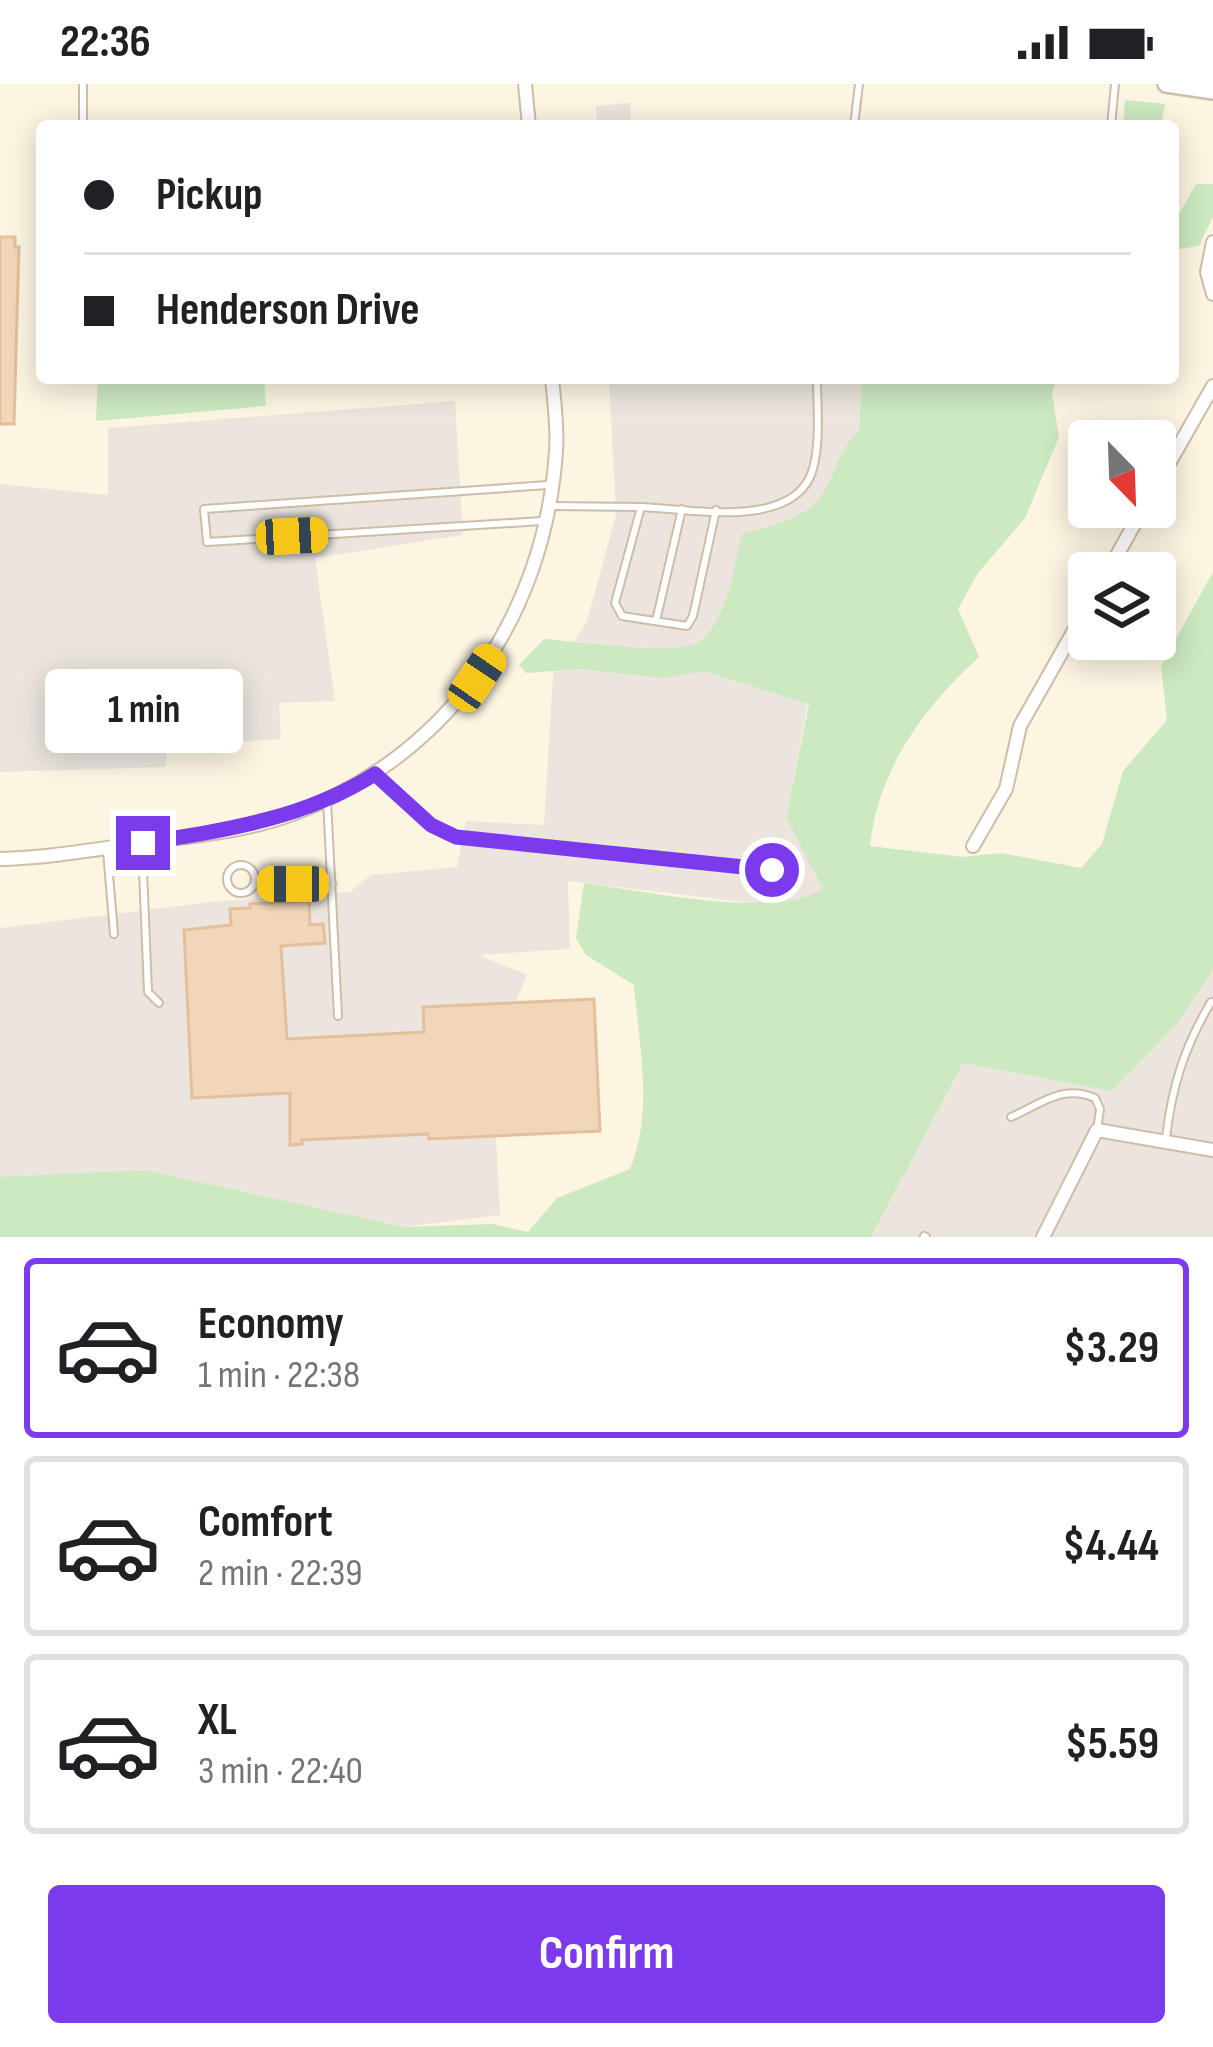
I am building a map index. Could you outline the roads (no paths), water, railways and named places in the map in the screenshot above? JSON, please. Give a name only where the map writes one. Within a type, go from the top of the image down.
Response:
[{"type":"street","points":[[525,84],[528,120]]},
{"type":"street","points":[[1166,84],[1213,91]]},
{"type":"street","points":[[1213,242],[1207,272],[1213,294]]},
{"type":"street","points":[[0,859],[242,828],[327,800],[375,774],[422,738],[477,678],[518,608],[533,571],[556,448],[552,384]]},
{"type":"street","points":[[1176,451],[1213,386]]},
{"type":"street","points":[[974,846],[1006,788],[1020,726],[1068,641]]},
{"type":"street","points":[[1043,1237],[1097,1130],[1213,1150]]},
{"type":"lane","points":[[83,84],[83,120]]},
{"type":"lane","points":[[855,120],[859,84]]},
{"type":"lane","points":[[1112,120],[1115,84]]},
{"type":"lane","points":[[551,485],[204,509],[207,542],[547,513],[778,508],[795,497],[812,473],[817,384]]},
{"type":"lane","points":[[640,508],[615,603],[622,616],[687,626],[716,510]]},
{"type":"lane","points":[[656,621],[682,509]]},
{"type":"lane","points":[[375,774],[431,825],[456,837],[772,870]]},
{"type":"lane","points":[[327,800],[338,1016]]},
{"type":"lane","points":[[143,843],[148,992],[159,1004]]},
{"type":"lane","points":[[107,848],[114,934]]},
{"type":"lane","points":[[254,884],[253,872],[246,866],[234,867],[228,874],[230,888],[238,892],[254,884],[332,884]]},
{"type":"lane","points":[[1165,1142],[1172,1089],[1194,1031],[1211,1002]]},
{"type":"lane","points":[[1011,1117],[1057,1094],[1078,1091],[1095,1098],[1100,1109],[1097,1130]]}]
